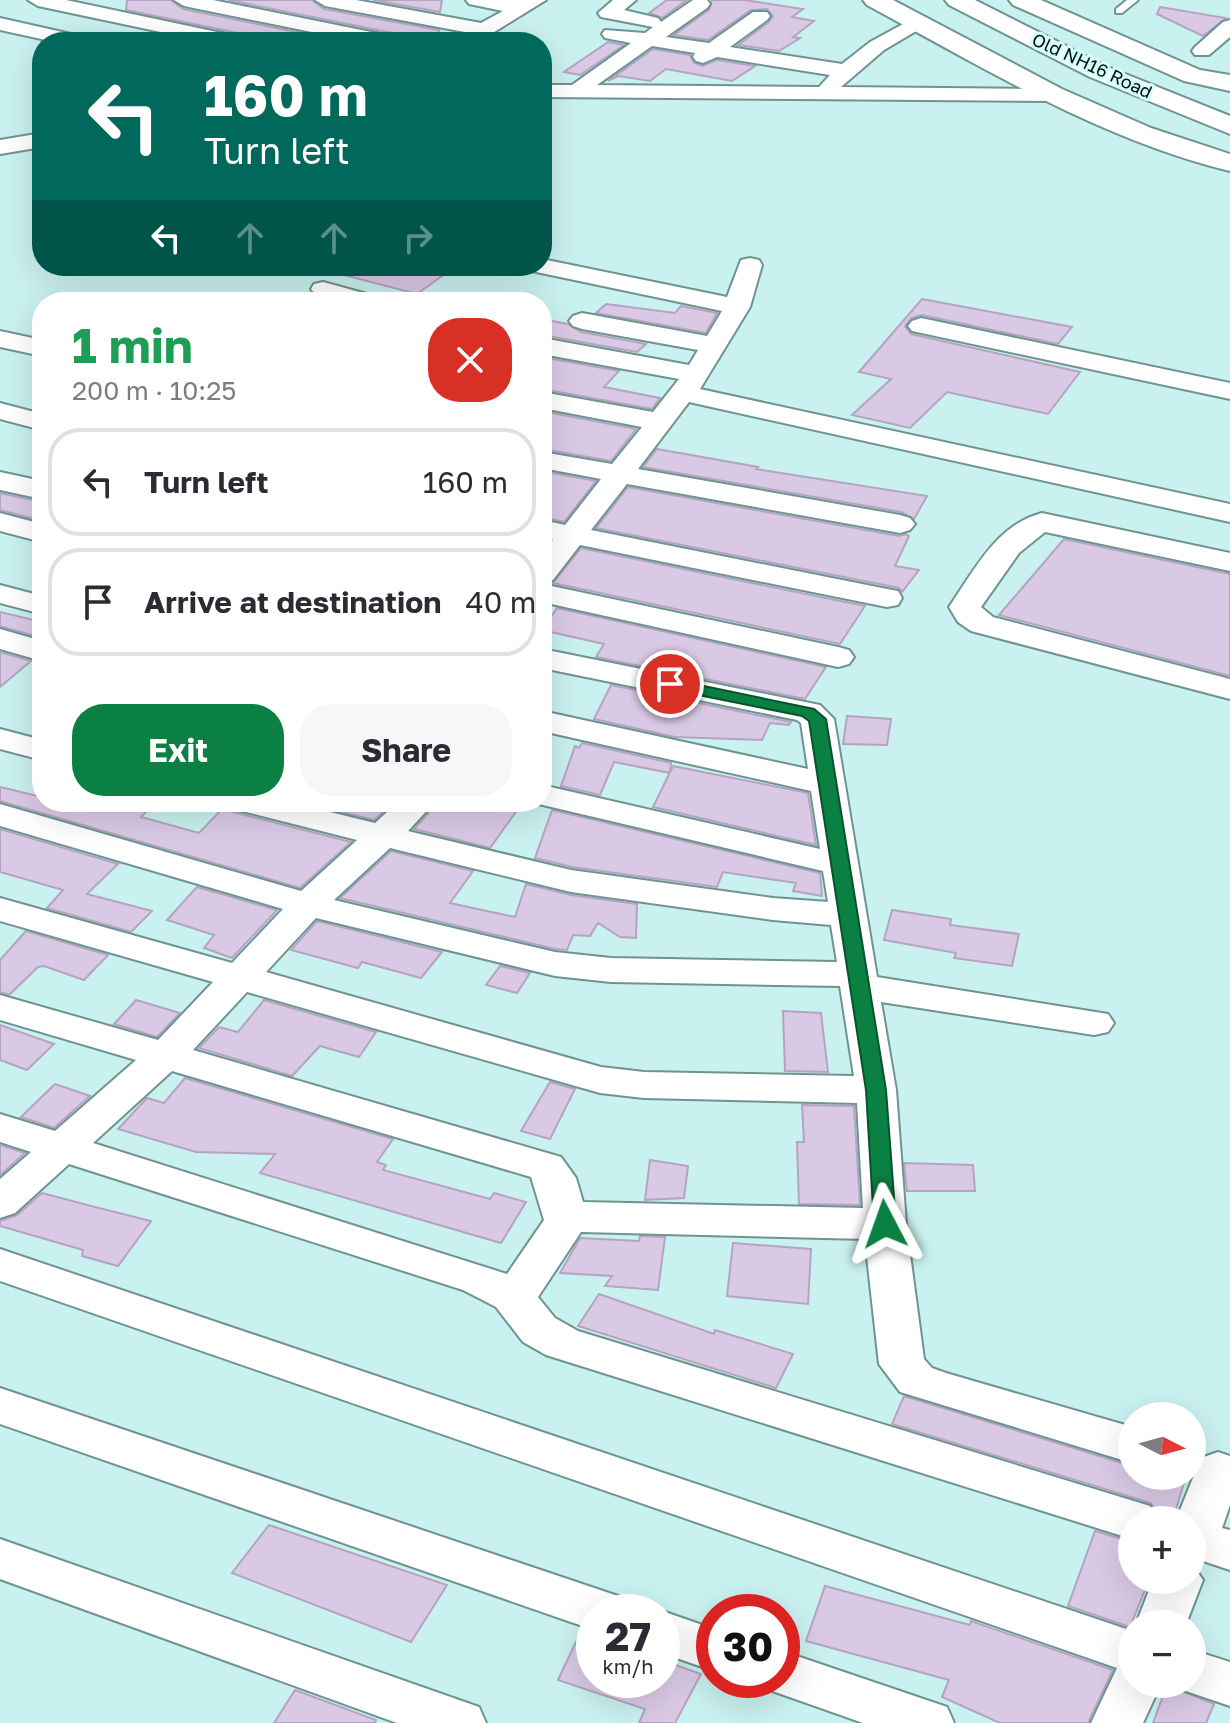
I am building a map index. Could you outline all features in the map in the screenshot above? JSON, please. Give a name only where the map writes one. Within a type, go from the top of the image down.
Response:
[{"type":"street","points":[[38,0],[187,32]]},
{"type":"street","points":[[184,0],[220,3],[347,32]]},
{"type":"street","points":[[325,0],[484,30]]},
{"type":"street","points":[[476,0],[529,4]]},
{"type":"street","points":[[626,0],[608,13],[668,25]]},
{"type":"street","points":[[875,0],[1053,95],[1141,134],[1230,163]]},
{"type":"street","name":"Old NH16 Road","points":[[957,0],[1099,72],[1230,126]]},
{"type":"street","name":"Old NH16 Road","points":[[1009,0],[1138,63],[1230,102]]},
{"type":"street","points":[[1021,0],[1193,76],[1230,83]]},
{"type":"street","points":[[1096,0],[1126,5],[1146,23]]},
{"type":"street","points":[[159,32],[220,3]]},
{"type":"street","points":[[481,32],[529,4]]},
{"type":"street","points":[[582,86],[700,4]]},
{"type":"street","points":[[665,84],[760,16]]},
{"type":"street","points":[[829,86],[877,46],[916,23]]},
{"type":"street","points":[[0,24],[36,32]]},
{"type":"street","points":[[1193,76],[1218,57],[1230,26]]},
{"type":"street","points":[[612,34],[845,71]]},
{"type":"street","points":[[1174,37],[1218,57]]},
{"type":"street","points":[[756,84],[801,45]]},
{"type":"street","points":[[552,91],[1053,95]]},
{"type":"street","points":[[0,147],[32,142]]},
{"type":"street","points":[[552,562],[690,384],[716,345],[737,307],[750,265]]},
{"type":"street","points":[[552,268],[737,307]]},
{"type":"street","points":[[323,289],[334,292]]},
{"type":"street","points":[[582,321],[716,345]]},
{"type":"street","points":[[921,326],[1230,391]]},
{"type":"street","points":[[0,339],[32,346]]},
{"type":"street","points":[[552,349],[1230,513]]},
{"type":"street","points":[[552,402],[660,422]]},
{"type":"street","points":[[0,434],[23,417]]},
{"type":"street","points":[[552,462],[900,524]]},
{"type":"street","points":[[0,481],[32,488]]},
{"type":"street","points":[[0,522],[32,530]]},
{"type":"street","points":[[1230,562],[1042,522],[1011,544],[965,607],[969,615],[982,624],[1230,689]]},
{"type":"street","points":[[552,531],[887,598]]},
{"type":"street","points":[[0,594],[32,602]]},
{"type":"street","points":[[552,595],[838,657]]},
{"type":"street","points":[[0,639],[32,648]]},
{"type":"street","points":[[552,662],[808,712],[817,719],[876,1090],[885,1224],[902,1364],[916,1380],[1118,1441]]},
{"type":"street","points":[[552,723],[827,784]]},
{"type":"street","points":[[0,739],[32,747]]},
{"type":"street","points":[[552,797],[839,864]]},
{"type":"street","points":[[285,812],[571,881],[773,909],[848,915]]},
{"type":"street","points":[[0,1203],[58,1148],[167,1054],[308,905],[407,812]]},
{"type":"street","points":[[0,815],[308,905],[555,964],[611,970],[858,980],[1094,1023]]},
{"type":"street","points":[[0,909],[600,1080],[644,1085],[876,1090]]},
{"type":"street","points":[[0,1007],[546,1167],[555,1178],[566,1220],[532,1275],[512,1296]]},
{"type":"street","points":[[0,1128],[479,1279],[512,1296],[539,1330],[562,1343],[1118,1515]]},
{"type":"street","points":[[566,1220],[581,1217],[885,1224]]},
{"type":"street","points":[[0,1265],[1118,1647]]},
{"type":"street","points":[[0,1406],[576,1603]]},
{"type":"street","points":[[1206,1506],[1213,1469]]},
{"type":"street","points":[[0,1559],[460,1723]]},
{"type":"street","points":[[1206,1676],[1230,1684]]},
{"type":"street","points":[[800,1679],[928,1723]]},
{"type":"street","points":[[1117,1723],[1129,1698]]},
{"type":"building","points":[[127,0],[171,0],[183,9],[297,32],[232,32],[126,10]]},
{"type":"building","points":[[228,0],[312,0],[324,9],[439,30],[387,32]]},
{"type":"building","points":[[373,0],[442,0],[440,12]]},
{"type":"building","points":[[667,0],[687,0],[662,18],[649,13]]},
{"type":"building","points":[[712,0],[744,0],[803,9],[792,17],[814,21],[793,37],[800,38],[779,51],[738,45],[769,22],[773,16],[767,9],[751,10],[708,40],[674,35],[709,10]]},
{"type":"building","points":[[1160,7],[1226,18],[1203,36],[1157,14]]},
{"type":"building","points":[[608,42],[624,45],[580,75],[564,72]]},
{"type":"building","points":[[653,49],[690,55],[694,63],[702,66],[717,60],[755,66],[732,81],[666,69],[650,81],[618,76],[608,81]]},
{"type":"building","points":[[348,276],[442,276],[420,292]]},
{"type":"building","points":[[922,299],[1072,327],[1058,344],[922,315],[911,318],[905,326],[911,334],[1080,372],[1048,414],[947,392],[910,428],[852,415],[891,379],[859,372]]},
{"type":"building","points":[[606,304],[675,313],[681,306],[717,313],[706,333],[596,313]]},
{"type":"building","points":[[552,321],[568,324],[581,332],[646,344],[637,352],[552,337]]},
{"type":"building","points":[[552,359],[619,371],[604,387],[660,398],[652,409],[552,391]]},
{"type":"building","points":[[552,413],[636,429],[611,461],[552,451]]},
{"type":"building","points":[[657,449],[758,467],[756,469],[927,496],[914,519],[901,512],[643,467]]},
{"type":"building","points":[[552,473],[596,481],[564,522],[552,519]]},
{"type":"building","points":[[628,487],[899,536],[906,534],[909,536],[895,566],[919,570],[902,592],[899,588],[596,528]]},
{"type":"building","points":[[0,493],[32,500],[32,518],[0,510]]},
{"type":"building","points":[[1064,539],[1230,574],[1230,676],[999,615]]},
{"type":"building","points":[[581,548],[865,606],[840,644],[553,583]]},
{"type":"building","points":[[557,608],[826,667],[805,699],[596,657],[604,644],[552,632],[552,615]]},
{"type":"building","points":[[0,612],[32,620],[32,635],[0,626]]},
{"type":"building","points":[[0,652],[31,661],[0,687]]},
{"type":"building","points":[[611,685],[791,722],[789,725],[770,723],[762,740],[675,737],[594,719]]},
{"type":"building","points":[[847,716],[891,719],[887,745],[843,744]]},
{"type":"building","points":[[582,743],[671,763],[670,773],[614,762],[600,795],[561,786],[575,746],[579,748]]},
{"type":"building","points":[[673,766],[808,793],[816,845],[653,807]]},
{"type":"building","points":[[0,787],[32,795],[32,810],[0,801]]},
{"type":"building","points":[[552,810],[820,873],[822,896],[793,891],[796,883],[723,872],[717,887],[572,867],[535,858]]},
{"type":"building","points":[[38,812],[146,812],[141,817],[199,833],[219,812],[233,812],[351,842],[300,888]]},
{"type":"building","points":[[342,812],[383,812],[374,820]]},
{"type":"building","points":[[429,812],[516,812],[490,848],[414,829]]},
{"type":"building","points":[[0,829],[118,864],[87,894],[152,911],[131,932],[47,908],[63,890],[0,872]]},
{"type":"building","points":[[391,851],[473,871],[450,903],[515,917],[526,884],[571,895],[637,904],[636,938],[620,937],[598,923],[590,936],[573,935],[567,950],[555,949],[340,898]]},
{"type":"building","points":[[197,887],[277,910],[232,958],[204,948],[214,935],[167,920]]},
{"type":"building","points":[[892,910],[951,919],[950,925],[1019,934],[1012,966],[954,958],[956,953],[884,940]]},
{"type":"building","points":[[317,921],[442,952],[421,978],[362,962],[358,968],[291,950]]},
{"type":"building","points":[[26,931],[108,955],[84,980],[44,966],[38,967],[9,995],[0,992],[0,960]]},
{"type":"building","points":[[500,966],[530,973],[517,993],[486,985]]},
{"type":"building","points":[[136,1000],[180,1013],[157,1037],[114,1024]]},
{"type":"building","points":[[264,1000],[376,1032],[359,1057],[320,1046],[292,1076],[199,1048],[219,1027],[238,1032]]},
{"type":"building","points":[[783,1011],[821,1013],[828,1072],[785,1071]]},
{"type":"building","points":[[0,1025],[54,1044],[27,1070],[0,1060]]},
{"type":"building","points":[[185,1078],[393,1139],[377,1162],[386,1165],[383,1170],[490,1199],[494,1193],[526,1202],[501,1243],[260,1173],[275,1154],[196,1152],[118,1129],[147,1098],[164,1103]]},
{"type":"building","points":[[550,1082],[575,1089],[550,1139],[521,1131]]},
{"type":"building","points":[[55,1084],[90,1096],[54,1128],[21,1117]]},
{"type":"building","points":[[802,1105],[854,1106],[860,1205],[799,1204],[797,1142],[804,1142]]},
{"type":"building","points":[[0,1145],[25,1153],[0,1175]]},
{"type":"building","points":[[650,1160],[688,1166],[684,1198],[645,1200]]},
{"type":"building","points":[[904,1163],[973,1165],[975,1191],[907,1191]]},
{"type":"building","points":[[42,1193],[151,1221],[118,1266],[82,1256],[83,1250],[0,1226],[0,1221],[17,1215]]},
{"type":"building","points":[[640,1236],[665,1237],[658,1290],[605,1286],[612,1276],[560,1273],[580,1238],[639,1241]]},
{"type":"building","points":[[733,1243],[811,1249],[808,1304],[727,1296]]},
{"type":"building","points":[[599,1294],[714,1334],[715,1330],[793,1354],[776,1388],[578,1326]]},
{"type":"building","points":[[904,1396],[1118,1462],[1118,1490],[1182,1490],[1177,1506],[1153,1506],[892,1424]]},
{"type":"building","points":[[269,1525],[447,1585],[411,1642],[232,1573]]},
{"type":"building","points":[[1095,1531],[1118,1538],[1118,1594],[1143,1594],[1137,1610],[1118,1610],[1118,1623],[1068,1606]]},
{"type":"building","points":[[825,1586],[970,1625],[971,1621],[1113,1670],[1088,1723],[1000,1723],[942,1697],[949,1680],[806,1641]]},
{"type":"building","points":[[576,1642],[576,1686],[558,1680]]},
{"type":"building","points":[[680,1666],[696,1672],[696,1683],[675,1723],[639,1723],[645,1709],[612,1698],[680,1698]]},
{"type":"building","points":[[295,1690],[376,1720],[375,1723],[274,1723]]},
{"type":"building","points":[[1162,1698],[1199,1698],[1214,1704],[1206,1723],[1153,1723]]},
{"type":"route","points":[[670,684],[808,712],[817,719],[876,1090],[885,1224]]}]
